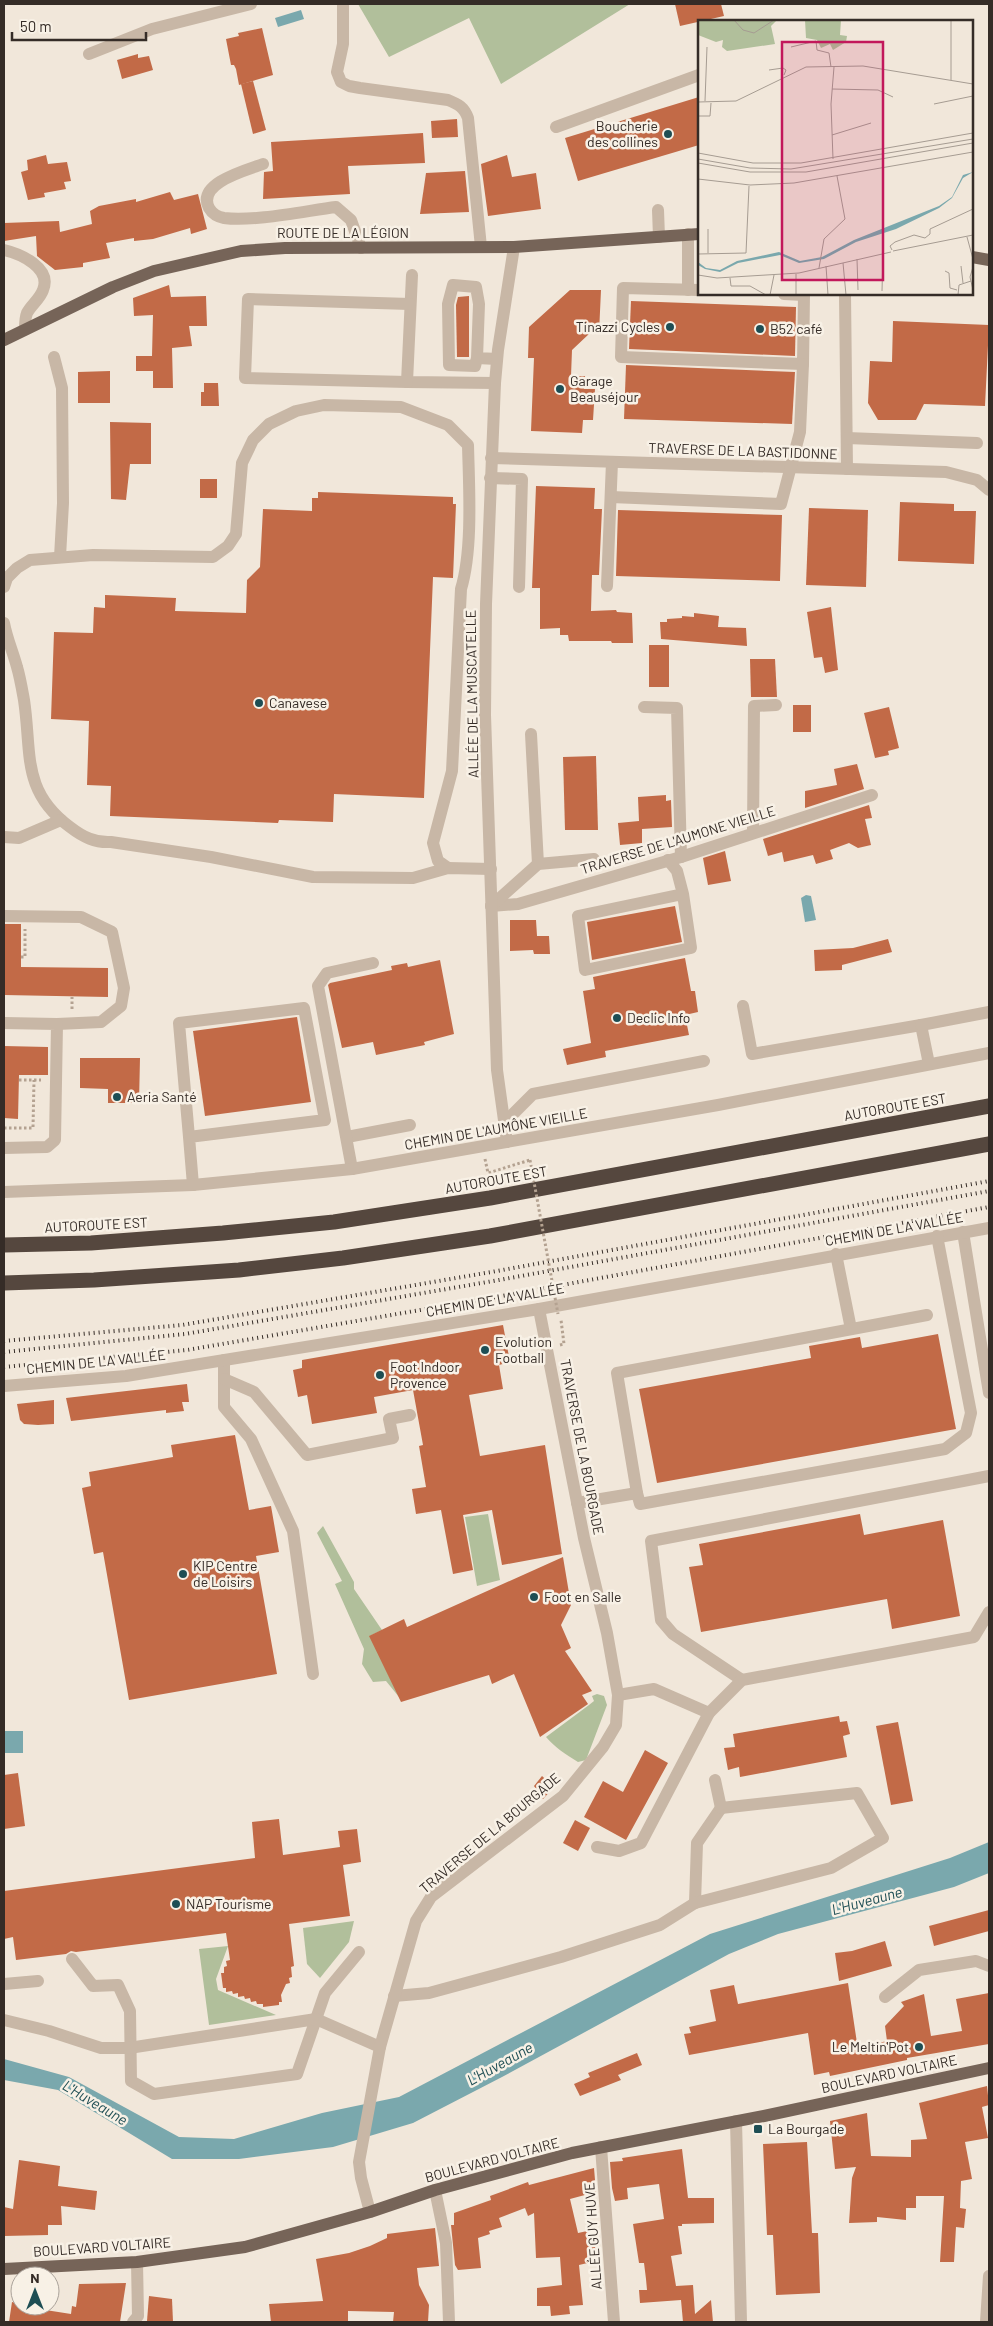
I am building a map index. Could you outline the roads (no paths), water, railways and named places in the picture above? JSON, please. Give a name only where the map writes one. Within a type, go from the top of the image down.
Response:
[{"type":"highway","name":"AUTOROUTE EST","points":[[4,1245],[128,1240],[223,1233],[344,1220],[490,1198],[989,1106]]},
{"type":"highway","points":[[4,1282],[94,1280],[239,1270],[343,1258],[490,1236],[989,1144]]},
{"type":"main road","name":"ROUTE DE LA LÉGION","points":[[4,340],[113,287],[154,271],[241,250],[514,247],[694,234]]},
{"type":"main road","points":[[973,257],[989,260]]},
{"type":"main road","name":"BOULEVARD VOLTAIRE","points":[[4,2269],[137,2262],[245,2247],[370,2212],[435,2190],[601,2147],[989,2068]]},
{"type":"street","points":[[89,54],[152,29],[251,4]]},
{"type":"street","points":[[343,4],[343,44],[337,72],[341,82],[348,86],[448,100],[458,104],[465,110],[468,118],[481,247]]},
{"type":"street","points":[[556,128],[698,75]]},
{"type":"street","points":[[262,164],[221,181],[211,188],[207,197],[207,205],[211,212],[221,218],[238,219],[336,207],[351,220],[361,248]]},
{"type":"street","points":[[658,210],[659,237]]},
{"type":"street","points":[[694,234],[694,290],[623,288],[621,357],[803,364]]},
{"type":"street","name":"ALLÉE DE LA MUSCATELLE","points":[[507,1142],[497,1070],[486,714],[486,604],[495,383],[514,247]]},
{"type":"street","points":[[4,250],[16,253],[30,260],[42,272],[45,280],[43,290],[27,314],[25,329]]},
{"type":"street","points":[[407,382],[412,275]]},
{"type":"street","points":[[453,285],[476,288],[479,304],[477,358],[475,366],[449,365],[448,304],[453,285]]},
{"type":"street","points":[[611,497],[781,504],[800,432],[804,295]]},
{"type":"street","points":[[845,295],[847,469]]},
{"type":"street","points":[[410,304],[248,299],[245,378],[495,383]]},
{"type":"street","points":[[54,357],[62,388],[63,503],[60,558]]},
{"type":"street","points":[[477,358],[497,359]]},
{"type":"street","points":[[4,587],[7,578],[17,568],[30,560],[93,555],[213,557],[228,546],[236,534],[242,463],[253,440],[269,424],[296,411],[324,405],[401,407],[448,426],[468,446],[469,486],[467,571],[461,589],[452,771],[433,843],[438,861],[448,868]]},
{"type":"street","points":[[847,438],[977,443]]},
{"type":"street","name":"TRAVERSE DE LA BASTIDONNE","points":[[491,458],[946,472],[977,480],[989,490]]},
{"type":"street","points":[[607,586],[612,462]]},
{"type":"street","points":[[490,478],[522,479],[519,587]]},
{"type":"street","points":[[4,623],[6,638],[17,667],[24,702],[29,760],[35,785],[40,796],[61,820],[77,833],[98,843],[111,842],[211,857],[313,877],[413,878],[448,868],[491,869]]},
{"type":"street","points":[[753,833],[754,706],[776,705]]},
{"type":"street","points":[[644,707],[677,708],[674,858],[683,894],[691,948],[585,970],[578,916],[683,894]]},
{"type":"street","points":[[531,734],[538,864]]},
{"type":"street","name":"TRAVERSE DE L'AUMONE VIEILLE","points":[[491,906],[518,904],[674,858],[872,795]]},
{"type":"street","points":[[4,837],[19,838],[61,820]]},
{"type":"street","points":[[491,906],[538,864],[594,859]]},
{"type":"street","points":[[4,916],[81,917],[112,932],[124,988],[121,1006],[101,1022],[57,1024],[4,1023]]},
{"type":"street","points":[[352,1169],[318,986],[326,973],[373,963]]},
{"type":"street","points":[[743,1006],[752,1054],[989,1012]]},
{"type":"street","points":[[189,1137],[326,1120],[304,1008],[179,1023],[189,1137],[194,1185]]},
{"type":"street","points":[[4,1148],[47,1147],[55,1140],[57,1024]]},
{"type":"street","points":[[921,1025],[929,1064]]},
{"type":"street","name":"CHEMIN DE L'AUMÔNE VIEILLE","points":[[4,1192],[194,1185],[352,1169],[718,1105],[989,1053]]},
{"type":"street","points":[[504,1123],[533,1094],[704,1061]]},
{"type":"street","points":[[346,1137],[410,1125]]},
{"type":"street","name":"CHEMIN DE LA VALLÉE","points":[[4,1386],[126,1376],[539,1308],[989,1228]]},
{"type":"street","points":[[963,1232],[989,1393]]},
{"type":"street","points":[[928,1315],[617,1373],[640,1504],[945,1449],[966,1433],[971,1412],[937,1236]]},
{"type":"street","points":[[836,1254],[851,1329]]},
{"type":"street","name":"TRAVERSE DE LA BOURGADE","points":[[370,2212],[359,2162],[380,2047],[416,1921],[431,1897],[563,1796],[603,1747],[616,1725],[618,1695],[603,1611],[577,1503],[539,1308]]},
{"type":"street","points":[[224,1360],[224,1407],[250,1439],[293,1531],[313,1674]]},
{"type":"street","points":[[224,1380],[254,1392],[307,1454],[393,1438],[389,1419],[410,1415]]},
{"type":"street","points":[[742,1680],[673,1634],[661,1620],[651,1541],[989,1476]]},
{"type":"street","points":[[577,1503],[637,1493]]},
{"type":"street","points":[[597,1847],[619,1851],[641,1843],[709,1713],[742,1680],[974,1637],[989,1612]]},
{"type":"street","points":[[618,1695],[654,1688],[709,1713]]},
{"type":"street","points":[[695,1903],[697,1843],[721,1808],[715,1780]]},
{"type":"street","points":[[394,1996],[429,1993],[561,1957],[660,1925],[695,1903],[830,1868],[883,1838],[857,1793],[721,1808]]},
{"type":"street","points":[[72,1959],[93,1986],[118,1985],[130,2011],[131,2081],[154,2094],[297,2074],[325,1993],[359,1952]]},
{"type":"street","points":[[884,1997],[918,1970],[976,1961],[989,1966]]},
{"type":"street","points":[[4,1984],[38,1981]]},
{"type":"street","points":[[4,2020],[49,2031],[101,2048],[130,2048],[316,2019],[380,2047]]},
{"type":"street","points":[[736,2121],[741,2322]]},
{"type":"street","name":"ALLÉE GUY HUVE","points":[[601,2147],[614,2322]]},
{"type":"street","points":[[435,2190],[446,2243],[449,2322]]},
{"type":"street","points":[[133,2322],[138,2316],[137,2262]]},
{"type":"street","points":[[986,2322],[989,2276]]},
{"type":"water","points":[[301,10],[304,19],[278,27],[275,18]]},
{"type":"water","points":[[806,895],[811,896],[816,920],[805,922],[801,898]]},
{"type":"water","points":[[4,1731],[23,1731],[23,1753],[4,1753]]},
{"type":"water","name":"L'Huveaune","points":[[989,1842],[989,1873],[954,1887],[778,1934],[729,1954],[413,2123],[333,2147],[239,2159],[172,2159],[58,2090],[4,2080],[4,2059],[69,2077],[179,2137],[234,2139],[322,2113],[399,2097],[710,1934],[950,1858]]},
{"type":"railway","points":[[4,1341],[182,1325],[497,1271],[989,1181]]},
{"type":"railway","points":[[4,1352],[185,1334],[499,1280],[989,1191]]},
{"type":"railway","points":[[4,1367],[187,1350],[502,1296],[989,1207]]},
{"type":"place","name":"Boucherie des collines","points":[[668,134]]},
{"type":"place","name":"Tinazzi Cycles","points":[[670,327]]},
{"type":"place","name":"B52 café","points":[[760,329]]},
{"type":"place","name":"Garage Beauséjour","points":[[560,389]]},
{"type":"place","name":"Canavese","points":[[259,703]]},
{"type":"place","name":"Declic Info","points":[[617,1018]]},
{"type":"place","name":"Aeria Santé","points":[[117,1097]]},
{"type":"place","name":"Evolution Football","points":[[485,1350]]},
{"type":"place","name":"Foot Indoor Provence","points":[[380,1375]]},
{"type":"place","name":"KIP Centre de Loisirs","points":[[183,1574]]},
{"type":"place","name":"Foot en Salle","points":[[534,1597]]},
{"type":"place","name":"NAP Tourisme","points":[[176,1904]]},
{"type":"place","name":"Le Meltin'Pot","points":[[919,2047]]},
{"type":"place","name":"La Bourgade","points":[[758,2129]]}]
